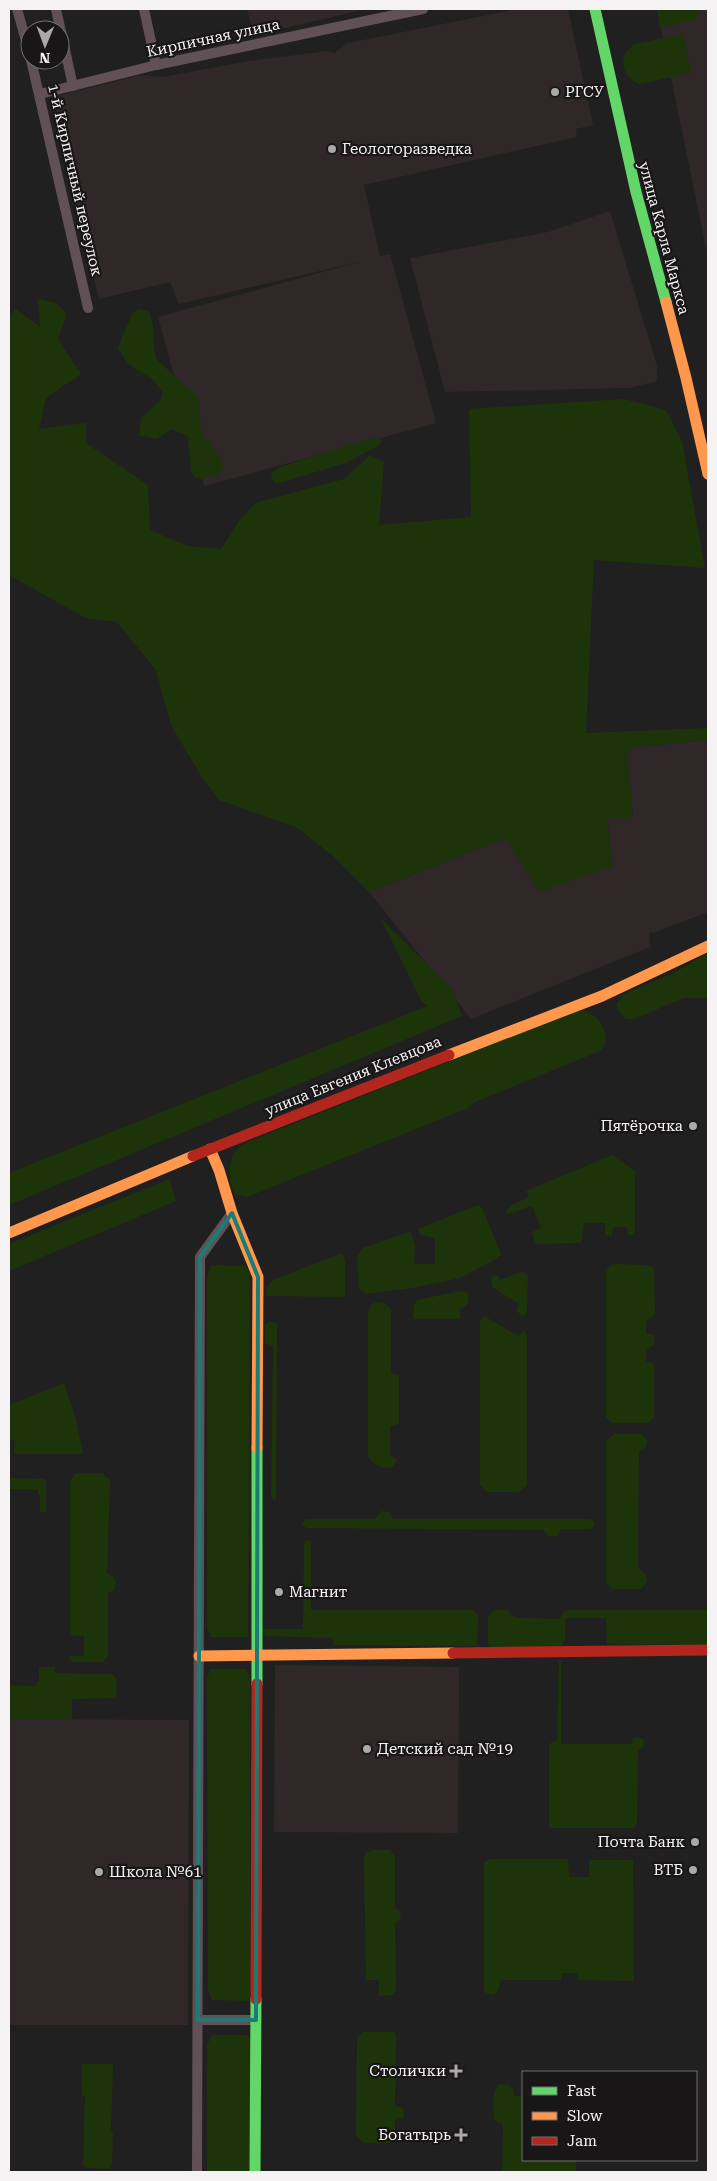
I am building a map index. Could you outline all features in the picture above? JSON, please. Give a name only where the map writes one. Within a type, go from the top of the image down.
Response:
[{"type":"street","name":"1-й Кирпичный переулок","points":[[56,9],[74,86]]},
{"type":"street","points":[[144,9],[156,65]]},
{"type":"street","name":"Кирпичная улица","points":[[40,94],[156,65],[423,9]]},
{"type":"street","name":"улица Карла Маркса","points":[[594,9],[636,192],[686,378],[708,474]]},
{"type":"street","name":"1-й Кирпичный переулок","points":[[34,70],[88,308]]},
{"type":"street","name":"улица Евгения Клевцова","points":[[9,1233],[210,1149],[602,996],[708,946]]},
{"type":"street","points":[[210,1149],[219,1170],[232,1214],[258,1277],[255,2172]]},
{"type":"street","points":[[197,2172],[200,1257],[232,1214]]},
{"type":"street","points":[[199,1656],[708,1650]]},
{"type":"street","points":[[198,2020],[256,2020]]},
{"type":"highlighted area","points":[[232,1213],[258,1277],[256,2020],[198,2020],[200,1257]]},
{"type":"shaded area","points":[[247,9],[366,9],[256,35],[253,31]]},
{"type":"shaded area","points":[[517,9],[568,9],[593,125],[576,129],[577,137],[364,185],[380,256],[390,254],[436,423],[204,486],[158,317],[363,261],[179,304],[170,282],[99,299],[74,197],[79,194],[53,97],[141,75],[163,77],[248,61],[327,51],[334,53],[348,43]]},
{"type":"shaded area","points":[[657,9],[708,9],[708,258]]},
{"type":"shaded area","points":[[610,211],[657,366],[657,381],[629,388],[445,392],[410,258],[548,232]]},
{"type":"shaded area","points":[[708,740],[708,912],[649,933],[650,947],[471,1019],[369,892],[506,838],[612,866],[607,817],[633,817],[627,756],[630,748]]},
{"type":"shaded area","name":"Детский сад №19","points":[[275,1665],[459,1667],[458,1833],[274,1832]]},
{"type":"shaded area","name":"Школа №61","points":[[9,1719],[189,1720],[188,2025],[9,2025]]},
{"type":"green space","points":[[657,9],[699,9],[695,20],[660,27]]},
{"type":"green space","points":[[683,34],[691,73],[639,84],[628,76],[623,64],[626,53],[630,48],[636,44]]},
{"type":"green space","points":[[38,299],[56,303],[67,314],[58,339],[81,374],[46,398],[39,429],[86,423],[86,443],[148,485],[150,530],[188,546],[221,549],[239,521],[255,503],[344,479],[370,455],[384,462],[379,525],[471,517],[469,409],[624,399],[666,410],[682,442],[705,568],[594,560],[586,733],[708,728],[708,740],[630,748],[627,756],[633,817],[607,817],[612,866],[539,892],[506,838],[369,892],[333,856],[298,828],[219,800],[200,774],[171,725],[156,670],[117,622],[86,618],[9,575],[9,318],[16,309],[40,327]]},
{"type":"green space","points":[[139,309],[148,311],[151,317],[157,360],[198,397],[201,432],[221,459],[223,468],[218,475],[202,479],[196,478],[191,471],[188,436],[172,429],[156,439],[139,435],[141,418],[161,400],[163,392],[151,378],[128,364],[118,348],[132,314]]},
{"type":"green space","points":[[376,437],[380,438],[381,442],[378,446],[346,463],[279,483],[274,482],[271,476],[272,472],[280,467]]},
{"type":"green space","points":[[381,919],[452,989],[462,1016],[9,1205],[9,1173],[428,1006],[422,1002]]},
{"type":"green space","points":[[708,953],[708,998],[684,998],[634,1019],[626,1019],[618,1010],[617,1004],[624,994],[674,973]]},
{"type":"green space","points":[[575,1011],[591,1014],[599,1021],[606,1037],[604,1047],[600,1051],[477,1101],[468,1108],[247,1197],[236,1195],[233,1190],[230,1179],[230,1166],[234,1154],[241,1146]]},
{"type":"green space","points":[[612,1155],[635,1171],[635,1231],[633,1235],[628,1235],[627,1227],[613,1227],[612,1236],[605,1235],[605,1223],[584,1223],[581,1243],[535,1244],[532,1232],[541,1228],[532,1206],[508,1214],[506,1212],[512,1205],[529,1197],[526,1191]]},
{"type":"green space","points":[[169,1179],[176,1201],[9,1271],[9,1244]]},
{"type":"green space","points":[[478,1205],[482,1208],[501,1254],[496,1259],[460,1278],[412,1288],[366,1294],[359,1289],[357,1256],[363,1248],[409,1232],[415,1245],[414,1264],[435,1264],[435,1238],[421,1235],[418,1229]]},
{"type":"green space","points":[[342,1254],[345,1260],[345,1297],[266,1296],[267,1287],[273,1280]]},
{"type":"green space","points":[[614,1264],[648,1265],[654,1269],[655,1313],[652,1318],[646,1321],[646,1334],[652,1334],[654,1337],[654,1345],[646,1349],[646,1361],[653,1364],[654,1367],[654,1418],[648,1423],[612,1423],[606,1417],[606,1272]]},
{"type":"green space","points":[[211,1265],[246,1266],[250,1274],[248,1637],[211,1637],[207,1628],[207,1279]]},
{"type":"green space","points":[[520,1272],[526,1273],[528,1277],[527,1312],[523,1317],[516,1310],[519,1304],[492,1287],[491,1278],[494,1275],[498,1276],[500,1280]]},
{"type":"green space","points":[[461,1291],[467,1293],[469,1301],[460,1309],[460,1319],[413,1319],[414,1305],[417,1300]]},
{"type":"green space","points":[[376,1302],[385,1303],[391,1310],[391,1373],[399,1375],[399,1424],[390,1426],[390,1455],[397,1459],[393,1467],[389,1468],[375,1464],[368,1455],[368,1312],[371,1305]]},
{"type":"green space","points":[[484,1316],[518,1336],[524,1331],[527,1334],[527,1485],[519,1492],[487,1492],[480,1484],[480,1321]]},
{"type":"green space","points":[[270,1321],[277,1324],[276,1501],[271,1498],[273,1347],[265,1343],[265,1324]]},
{"type":"green space","points":[[64,1383],[75,1416],[83,1454],[14,1454],[15,1440],[9,1439],[9,1405]]},
{"type":"green space","points":[[614,1434],[642,1434],[647,1441],[646,1447],[639,1451],[638,1568],[645,1574],[647,1581],[641,1589],[612,1589],[606,1582],[606,1441]]},
{"type":"green space","points":[[102,1473],[110,1480],[107,1574],[114,1577],[116,1583],[114,1590],[108,1593],[108,1656],[102,1662],[72,1662],[69,1656],[84,1656],[84,1636],[70,1635],[70,1481],[75,1474]]},
{"type":"green space","points":[[9,1478],[44,1479],[46,1481],[46,1512],[40,1512],[38,1489],[9,1489]]},
{"type":"green space","points":[[381,1511],[390,1512],[393,1519],[591,1519],[595,1524],[591,1529],[561,1529],[558,1535],[551,1537],[544,1530],[307,1528],[302,1525],[305,1519],[375,1519]]},
{"type":"green space","points":[[305,1541],[311,1541],[311,1610],[472,1610],[478,1614],[477,1646],[333,1645],[333,1638],[266,1636],[262,1629],[303,1629],[304,1544]]},
{"type":"green space","points":[[496,1610],[507,1610],[516,1618],[559,1619],[564,1612],[570,1610],[708,1610],[708,1645],[607,1644],[606,1618],[565,1618],[565,1639],[561,1647],[491,1647],[488,1644],[488,1618]]},
{"type":"green space","points":[[559,1660],[561,1661],[561,1744],[631,1744],[633,1739],[637,1737],[644,1740],[643,1748],[638,1750],[637,1823],[633,1828],[549,1828],[549,1744],[557,1740]]},
{"type":"green space","points":[[39,1667],[55,1667],[55,1673],[112,1674],[117,1680],[116,1698],[72,1699],[72,1720],[9,1719],[9,1685],[36,1686],[36,1683],[39,1682]]},
{"type":"green space","points":[[210,1669],[246,1669],[250,1679],[250,1997],[248,2001],[212,2000],[208,1990],[207,1679]]},
{"type":"green space","points":[[372,1850],[390,1850],[395,1857],[395,1908],[398,1909],[401,1915],[400,1920],[395,1923],[396,1989],[393,1995],[379,1996],[379,1980],[366,1980],[364,1857],[366,1853]]},
{"type":"green space","points":[[489,1859],[568,1859],[569,1877],[589,1877],[589,1860],[633,1860],[634,1981],[578,1980],[578,1973],[561,1973],[561,1980],[501,1980],[497,1993],[492,1995],[486,1993],[484,1989],[484,1863]]},
{"type":"green space","points":[[362,2032],[393,2032],[396,2035],[395,2106],[402,2108],[404,2112],[403,2118],[395,2120],[395,2138],[389,2143],[364,2143],[356,2136],[357,2039]]},
{"type":"green space","points":[[212,2035],[247,2035],[250,2039],[251,2172],[207,2172],[207,2045]]},
{"type":"green space","points":[[82,2064],[113,2064],[112,2163],[109,2169],[87,2168],[83,2166],[85,2096],[82,2095]]},
{"type":"green space","points":[[499,2084],[509,2085],[513,2089],[514,2096],[522,2096],[522,2161],[576,2161],[576,2172],[502,2172],[503,2125],[494,2120],[493,2105],[496,2087]]},
{"type":"traffic: fast","points":[[595,9],[636,192],[666,302]]},
{"type":"traffic: fast","points":[[257,1448],[257,1684]]},
{"type":"traffic: fast","points":[[255,2172],[256,1999]]},
{"type":"traffic: slow","points":[[666,302],[708,474]]},
{"type":"traffic: slow","points":[[449,1055],[602,996],[708,946]]},
{"type":"traffic: slow","points":[[210,1149],[219,1170],[232,1213],[258,1277],[257,1448]]},
{"type":"traffic: slow","points":[[9,1233],[193,1156]]},
{"type":"traffic: slow","points":[[199,1656],[453,1653]]},
{"type":"traffic: jam","points":[[193,1156],[449,1055]]},
{"type":"traffic: jam","points":[[453,1653],[708,1650]]},
{"type":"traffic: jam","points":[[256,1999],[257,1684]]},
{"type":"place","name":"РГСУ","points":[[555,92]]},
{"type":"place","name":"Геологоразведка","points":[[332,149]]},
{"type":"place","name":"Пятёрочка","points":[[693,1126]]},
{"type":"place","name":"Магнит","points":[[279,1592]]},
{"type":"place","name":"Детский сад №19","points":[[367,1749]]},
{"type":"place","name":"Почта Банк","points":[[695,1842]]},
{"type":"place","name":"ВТБ","points":[[693,1870]]},
{"type":"place","name":"Школа №61","points":[[99,1872]]},
{"type":"place","name":"Столички","points":[[456,2071]]},
{"type":"place","name":"Богатырь","points":[[461,2135]]}]
